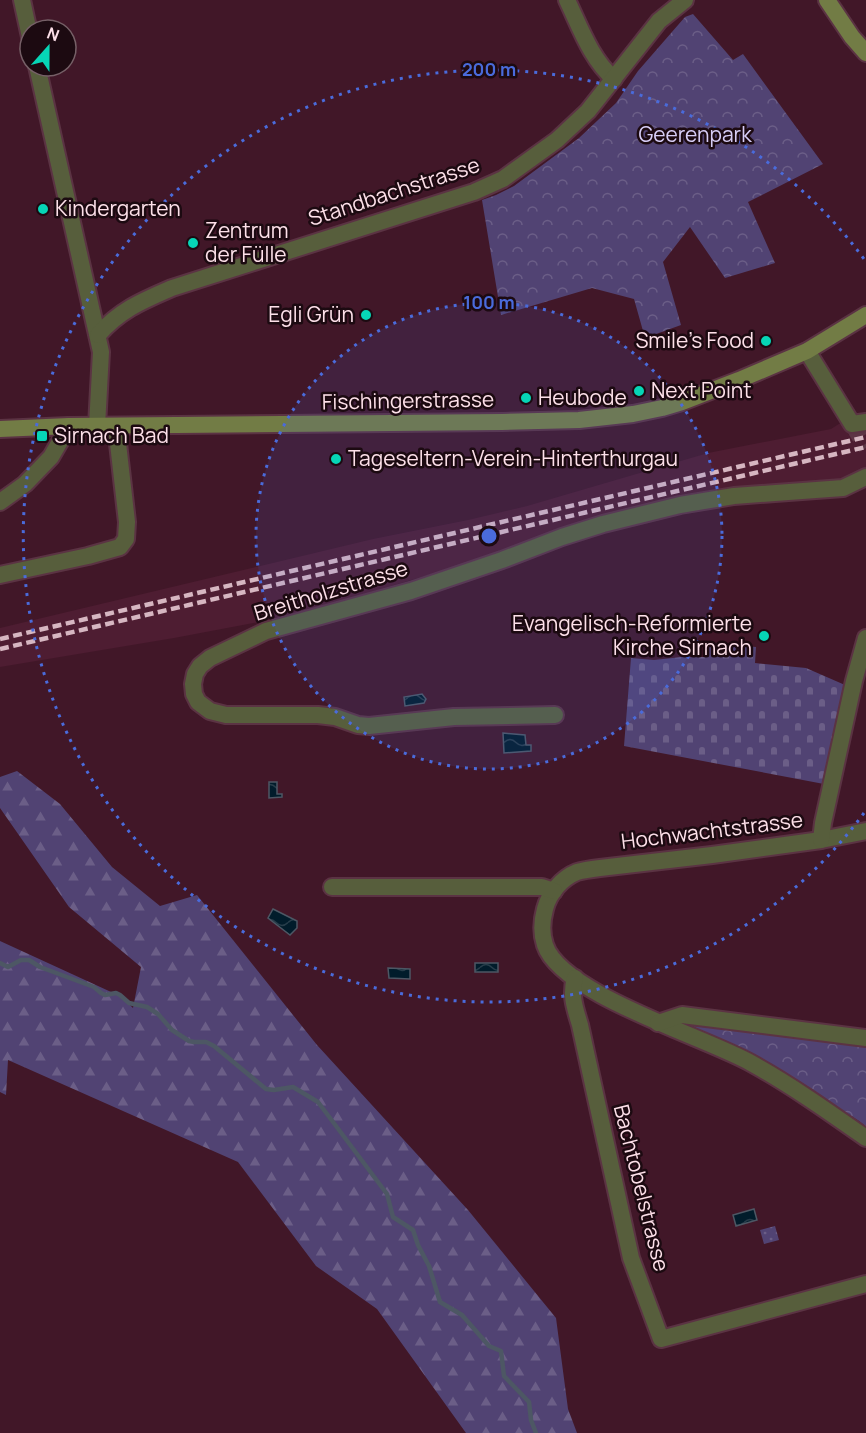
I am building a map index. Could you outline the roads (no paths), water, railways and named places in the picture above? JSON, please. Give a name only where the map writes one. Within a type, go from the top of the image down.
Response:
[{"type":"main road","points":[[827,0],[866,53]]},
{"type":"main road","name":"Fischingerstrasse","points":[[0,429],[69,426],[502,422],[579,420],[633,414],[662,408],[714,390],[807,351],[866,315]]},
{"type":"street","points":[[22,0],[26,18]]},
{"type":"street","points":[[567,0],[597,62],[614,80]]},
{"type":"street","name":"Standbachstrasse","points":[[98,335],[110,321],[132,306],[172,288],[474,192],[503,179],[557,140],[588,111],[614,80],[627,60],[678,2]]},
{"type":"street","points":[[40,78],[101,352],[98,426]]},
{"type":"street","points":[[807,351],[859,423]]},
{"type":"street","points":[[0,502],[25,484],[51,457],[69,426]]},
{"type":"street","points":[[0,575],[120,547],[126,539],[127,522],[116,426]]},
{"type":"street","name":"Breitholzstrasse","points":[[555,715],[454,717],[369,726],[318,715],[226,715],[210,711],[198,702],[193,684],[200,666],[210,658],[266,631],[411,591],[603,524],[734,495],[843,488],[866,477]]},
{"type":"street","name":"Hochwachtstrasse","points":[[554,891],[563,881],[576,873],[588,870],[821,840],[823,823],[860,683],[866,638]]},
{"type":"street","points":[[821,840],[866,831]]},
{"type":"street","points":[[332,887],[542,887],[554,891],[545,908],[542,933],[545,946],[560,968],[632,1011],[701,1039],[751,1063],[818,1104],[866,1138]]},
{"type":"street","name":"Bachtobelstrasse","points":[[575,978],[572,989],[574,1004],[631,1258],[661,1339],[866,1284]]},
{"type":"street","points":[[658,1023],[682,1015],[866,1038]]},
{"type":"water","points":[[422,694],[426,699],[424,703],[405,706],[404,697]]},
{"type":"water","points":[[503,733],[525,735],[526,745],[531,745],[531,751],[504,753]]},
{"type":"water","points":[[269,782],[277,782],[277,794],[282,794],[282,797],[269,798]]},
{"type":"water","points":[[273,909],[297,921],[297,928],[290,935],[268,918]]},
{"type":"water","points":[[475,963],[498,963],[498,972],[475,972]]},
{"type":"water","points":[[388,968],[410,969],[410,979],[389,978]]},
{"type":"water","points":[[754,1209],[757,1220],[736,1226],[733,1215]]},
{"type":"waterway","points":[[0,963],[8,967],[21,960],[29,960],[40,967],[94,987],[105,995],[116,993],[129,1003],[147,1007],[158,1014],[172,1030],[189,1041],[206,1042],[214,1046],[266,1089],[293,1087],[318,1102],[387,1194],[393,1217],[413,1230],[429,1266],[440,1302],[462,1315],[489,1346],[501,1351],[504,1376],[529,1402],[531,1420],[536,1433]]},
{"type":"tunnel","points":[[852,424],[866,448]]},
{"type":"railway","points":[[0,639],[866,437]]},
{"type":"railway","points":[[0,649],[866,447]]},
{"type":"place","name":"Kindergarten","points":[[43,209]]},
{"type":"place","name":"Zentrum der Fülle","points":[[193,243]]},
{"type":"place","name":"Egli Grün","points":[[366,315]]},
{"type":"place","name":"Smile's Food","points":[[766,341]]},
{"type":"place","name":"Next Point","points":[[639,391]]},
{"type":"place","name":"Heubode","points":[[526,398]]},
{"type":"place","name":"Sirnach Bad","points":[[42,436]]},
{"type":"place","name":"Tageseltern-Verein-Hinterthurgau","points":[[336,459]]},
{"type":"place","name":"Evangelisch-Reformierte Kirche Sirnach","points":[[764,636]]},
{"type":"park label","name":"Geerenpark","points":[[695,135]]}]
